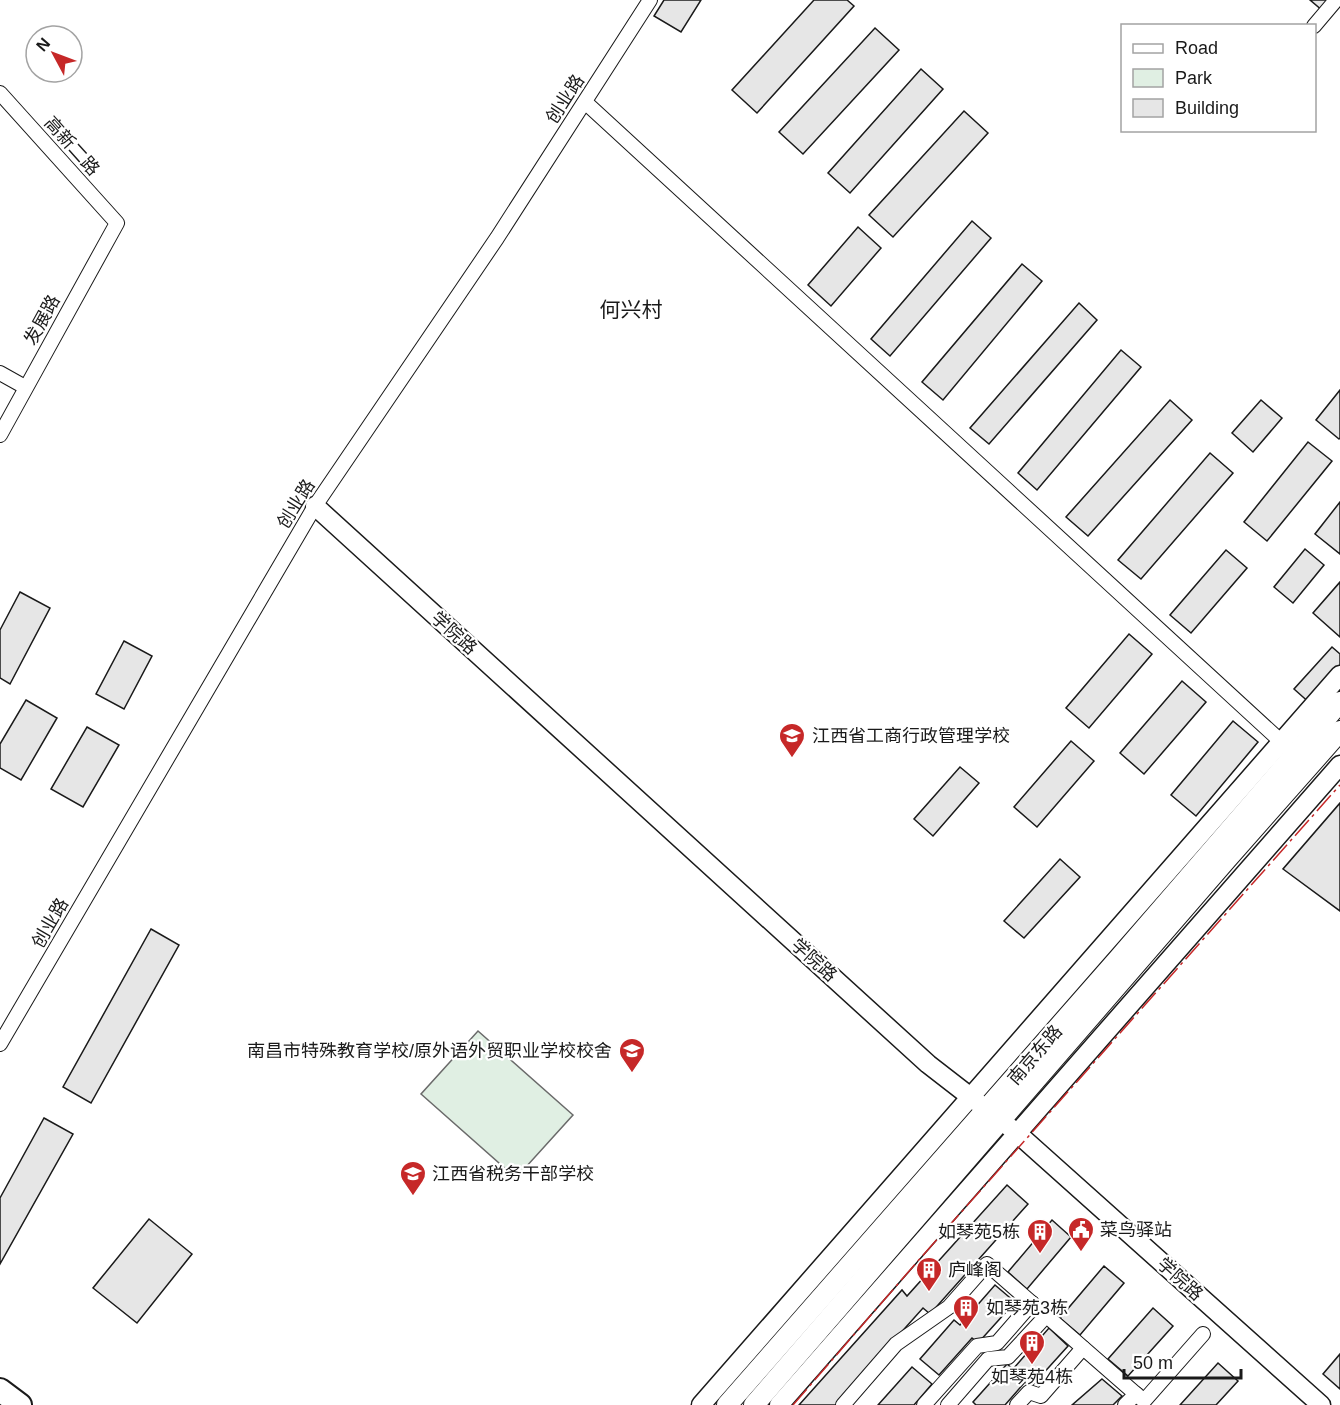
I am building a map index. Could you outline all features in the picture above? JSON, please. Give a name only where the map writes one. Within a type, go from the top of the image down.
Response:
[{"type":"main road","name":"南京东路","points":[[754,1405],[994,1114],[1288,748],[1340,702]]},
{"type":"main road","name":"南京东路","points":[[727,1405],[1340,731]]},
{"type":"main road","points":[[0,1390],[20,1405]]},
{"type":"street","name":"创业路","points":[[0,1044],[315,506],[497,238],[650,0]]},
{"type":"street","points":[[1316,24],[1336,0]]},
{"type":"street","name":"高新二路","points":[[0,93],[117,223]]},
{"type":"street","points":[[585,102],[1288,748]]},
{"type":"street","name":"发展路","points":[[0,435],[117,223]]},
{"type":"street","points":[[0,373],[25,387]]},
{"type":"street","name":"学院路","points":[[315,506],[928,1064],[1017,1133],[1321,1405]]},
{"type":"street","points":[[701,1405],[970,1097],[1288,748],[1340,675]]},
{"type":"street","points":[[779,1405],[1340,765]]},
{"type":"street","points":[[843,1405],[896,1344],[950,1307],[987,1264],[1143,1400]]},
{"type":"street","points":[[924,1405],[977,1346],[997,1343],[1032,1304]]},
{"type":"street","points":[[948,1405],[988,1359],[1008,1357],[1046,1316]]},
{"type":"street","points":[[1125,1405],[1143,1400],[1203,1334]]},
{"type":"street","points":[[1017,1405],[1029,1392],[1041,1396],[1083,1348]]},
{"type":"green space","points":[[478,1031],[573,1115],[516,1178],[421,1094]]},
{"type":"building","points":[[664,0],[701,0],[681,32],[654,16]]},
{"type":"building","points":[[814,0],[847,0],[854,6],[757,113],[732,90]]},
{"type":"building","points":[[1310,0],[1333,0],[1323,11]]},
{"type":"building","points":[[875,28],[899,50],[803,154],[779,132]]},
{"type":"building","points":[[921,69],[943,89],[850,193],[828,173]]},
{"type":"building","points":[[964,111],[988,133],[893,237],[869,215]]},
{"type":"building","points":[[972,221],[991,238],[890,356],[871,339]]},
{"type":"building","points":[[858,227],[881,248],[831,306],[808,285]]},
{"type":"building","points":[[1022,264],[1042,281],[943,400],[922,382]]},
{"type":"building","points":[[1079,303],[1097,320],[989,444],[970,428]]},
{"type":"building","points":[[1121,350],[1141,367],[1037,490],[1018,473]]},
{"type":"building","points":[[1340,390],[1340,438],[1339,439],[1316,420]]},
{"type":"building","points":[[1170,400],[1192,420],[1088,536],[1066,517]]},
{"type":"building","points":[[1261,400],[1282,418],[1253,452],[1232,433]]},
{"type":"building","points":[[1308,442],[1332,461],[1267,541],[1244,522]]},
{"type":"building","points":[[1210,453],[1233,473],[1141,579],[1118,560]]},
{"type":"building","points":[[1340,502],[1340,554],[1315,534]]},
{"type":"building","points":[[1305,549],[1324,565],[1293,603],[1274,587]]},
{"type":"building","points":[[1226,550],[1247,568],[1191,633],[1170,615]]},
{"type":"building","points":[[1340,582],[1340,637],[1313,613]]},
{"type":"building","points":[[20,592],[50,608],[10,684],[0,678],[0,630]]},
{"type":"building","points":[[1129,634],[1152,654],[1089,728],[1066,708]]},
{"type":"building","points":[[124,641],[152,656],[124,709],[96,694]]},
{"type":"building","points":[[1332,647],[1340,654],[1340,673],[1312,705],[1294,689]]},
{"type":"building","points":[[1182,681],[1206,702],[1144,774],[1120,753]]},
{"type":"building","points":[[26,700],[57,718],[21,780],[0,768],[0,744]]},
{"type":"building","points":[[1233,721],[1258,742],[1196,816],[1171,795]]},
{"type":"building","points":[[87,727],[119,745],[83,807],[51,789]]},
{"type":"building","points":[[1071,741],[1094,761],[1037,827],[1014,807]]},
{"type":"building","points":[[960,767],[979,783],[933,836],[914,819]]},
{"type":"building","points":[[1340,803],[1340,911],[1283,869]]},
{"type":"building","points":[[1060,859],[1080,877],[1024,938],[1004,921]]},
{"type":"building","points":[[151,929],[179,945],[91,1103],[63,1087]]},
{"type":"building","points":[[44,1118],[73,1134],[0,1264],[0,1198]]},
{"type":"building","name":"庐峰阁","points":[[1007,1185],[1028,1204],[930,1314],[923,1308],[836,1405],[799,1405],[902,1290],[907,1296]]},
{"type":"building","points":[[149,1219],[192,1254],[137,1323],[93,1288]]},
{"type":"building","name":"如琴苑5栋","points":[[1052,1220],[1071,1237],[1027,1289],[1008,1272]]},
{"type":"building","points":[[1104,1266],[1124,1283],[1080,1335],[1060,1318]]},
{"type":"building","name":"如琴苑3栋","points":[[995,1285],[1015,1302],[978,1343],[972,1338],[939,1375],[920,1359],[954,1320],[960,1325]]},
{"type":"building","points":[[1153,1308],[1173,1326],[1128,1376],[1108,1359]]},
{"type":"building","name":"如琴苑4栋","points":[[1049,1328],[1068,1346],[1031,1387],[1025,1382],[1005,1405],[976,1405],[973,1402],[1007,1364],[1013,1369]]},
{"type":"building","points":[[1340,1354],[1340,1389],[1323,1374]]},
{"type":"building","points":[[1218,1363],[1238,1381],[1216,1405],[1180,1405]]},
{"type":"building","points":[[912,1367],[932,1384],[914,1405],[878,1405]]},
{"type":"building","points":[[1102,1379],[1122,1396],[1113,1405],[1072,1405]]},
{"type":"power","points":[[793,1405],[1340,785]]},
{"type":"place","name":"江西省工商行政管理学校","points":[[792,759]]},
{"type":"place","name":"南昌市特殊教育学校/原外语外贸职业学校校舍","points":[[632,1074]]},
{"type":"place","name":"江西省税务干部学校","points":[[413,1197]]},
{"type":"place","name":"菜鸟驿站","points":[[1081,1253]]},
{"type":"place","name":"如琴苑5栋","points":[[1040,1255]]},
{"type":"place","name":"庐峰阁","points":[[929,1293]]},
{"type":"place","name":"如琴苑3栋","points":[[966,1331]]},
{"type":"place","name":"如琴苑4栋","points":[[1032,1366]]},
{"type":"district","name":"何兴村","points":[[631,309]]}]
